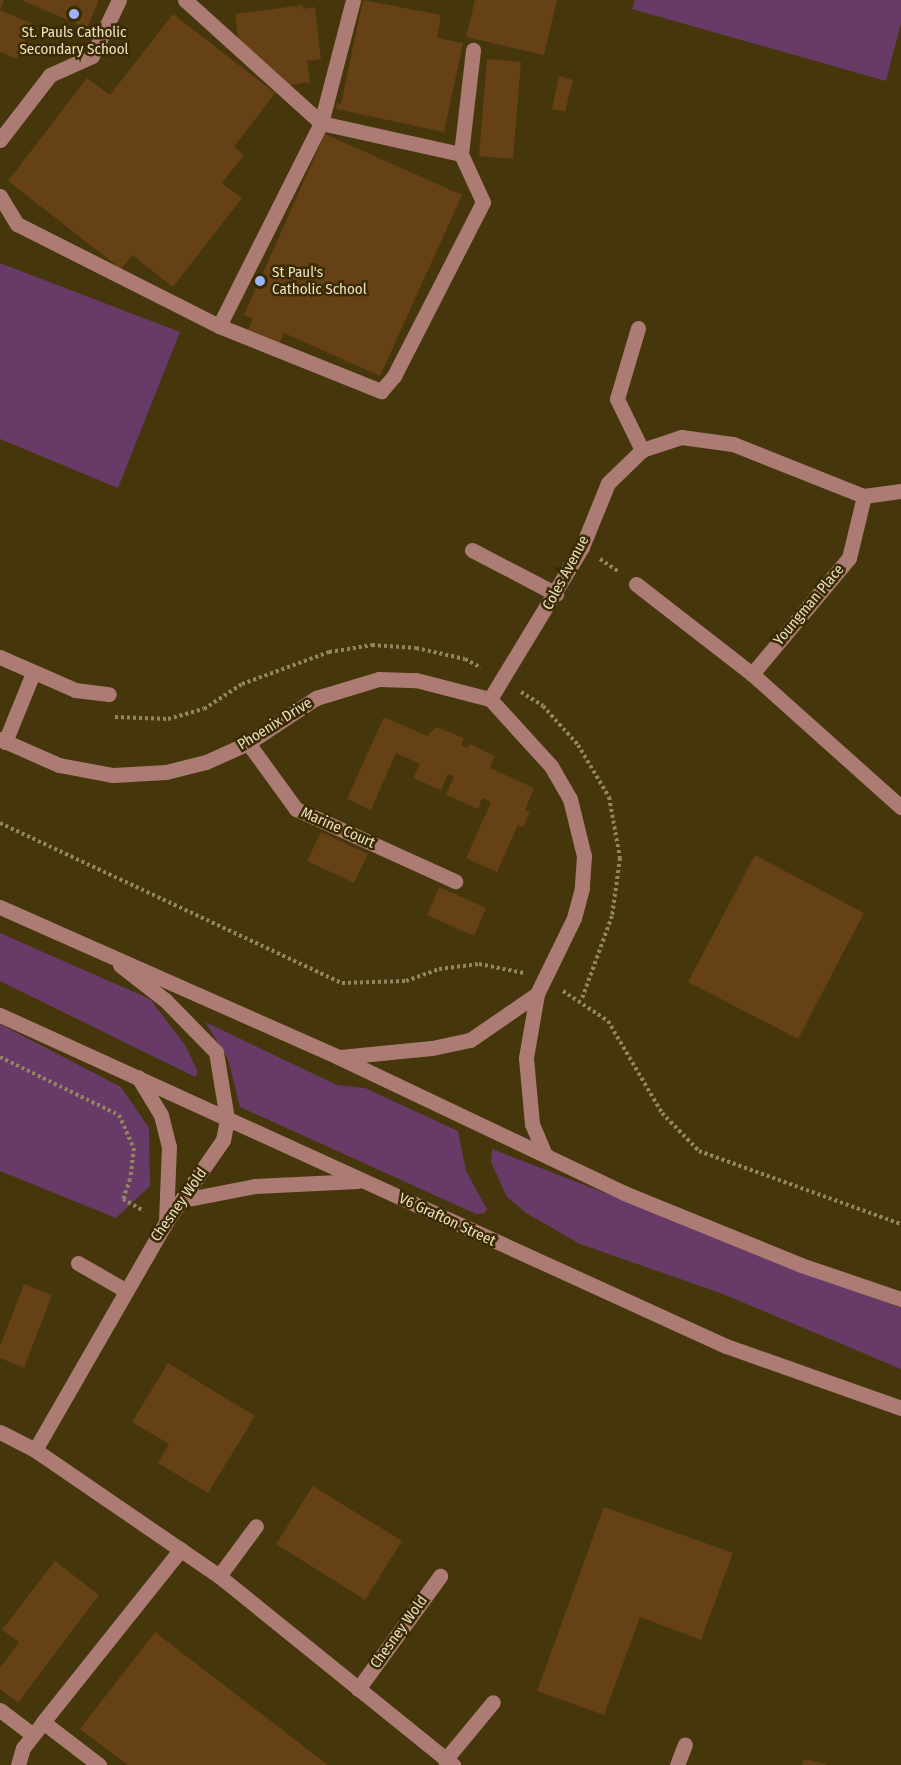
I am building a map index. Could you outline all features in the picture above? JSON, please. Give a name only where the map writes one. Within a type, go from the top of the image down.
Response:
[{"type":"street","points":[[0,140],[50,75],[92,56],[119,0]]},
{"type":"street","points":[[185,0],[321,123],[460,154]]},
{"type":"street","points":[[219,326],[321,123],[353,0]]},
{"type":"street","points":[[0,196],[17,224],[219,326],[372,390],[389,386],[483,202],[460,154],[473,50]]},
{"type":"street","points":[[639,328],[617,399],[642,450]]},
{"type":"street","name":"Coles Avenue","points":[[490,699],[556,594],[582,547],[608,483],[642,450],[681,437],[733,444],[864,496],[901,492]]},
{"type":"street","name":"Youngman Place","points":[[752,674],[849,558],[864,496]]},
{"type":"street","points":[[472,550],[556,594]]},
{"type":"street","points":[[636,584],[752,674],[901,807]]},
{"type":"street","points":[[0,657],[75,690],[109,694]]},
{"type":"street","points":[[2,741],[33,673]]},
{"type":"street","name":"Phoenix Drive","points":[[2,741],[59,765],[113,775],[166,772],[206,762],[248,743],[316,698],[379,679],[416,680],[490,699]]},
{"type":"street","points":[[490,699],[551,766],[579,824],[584,856],[582,888],[564,945],[541,988],[526,1058],[527,1100],[532,1124],[544,1152]]},
{"type":"street","name":"Marine Court","points":[[248,743],[296,809],[455,881]]},
{"type":"street","points":[[0,907],[98,948],[338,1057],[544,1152],[624,1193],[801,1265],[901,1299]]},
{"type":"street","points":[[98,948],[165,1000],[216,1052],[227,1119]]},
{"type":"street","points":[[338,1057],[432,1048],[470,1040],[541,988]]},
{"type":"street","name":"V6 Grafton Street","points":[[0,1015],[726,1346],[901,1408]]},
{"type":"street","points":[[138,1077],[161,1115],[169,1146],[166,1222]]},
{"type":"street","name":"Chesney Wold","points":[[36,1450],[125,1290],[166,1222],[223,1140],[227,1119]]},
{"type":"street","points":[[183,1200],[255,1186],[361,1181]]},
{"type":"street","points":[[78,1263],[125,1290]]},
{"type":"street","points":[[0,1432],[36,1450],[219,1575],[449,1763],[493,1702]]},
{"type":"street","points":[[219,1575],[256,1526]]},
{"type":"street","points":[[18,1765],[23,1748],[181,1549]]},
{"type":"street","name":"Chesney Wold","points":[[358,1689],[440,1576]]},
{"type":"street","points":[[0,1710],[33,1735]]},
{"type":"street","points":[[43,1722],[99,1765]]},
{"type":"street","points":[[677,1765],[685,1744]]},
{"type":"path","points":[[582,547],[636,584]]},
{"type":"path","points":[[102,716],[168,719],[204,709],[242,684],[329,652],[372,645],[416,648],[465,659],[501,680],[543,706],[578,745],[609,797],[620,858],[612,916],[581,1002]]},
{"type":"path","points":[[0,823],[342,983],[406,981],[439,969],[479,963],[514,969],[541,988],[581,1002],[608,1021],[662,1113],[699,1151],[901,1224]]},
{"type":"path","points":[[0,1057],[119,1115],[134,1148],[130,1179],[123,1199]]},
{"type":"shaded area","points":[[635,0],[901,0],[901,23],[886,81],[632,9]]},
{"type":"shaded area","points":[[0,263],[180,332],[118,488],[0,439]]},
{"type":"shaded area","points":[[0,933],[150,999],[185,1045],[198,1072],[195,1077],[0,981]]},
{"type":"shaded area","points":[[205,1022],[337,1085],[365,1088],[458,1131],[466,1171],[487,1209],[484,1213],[476,1214],[240,1107],[228,1059]]},
{"type":"shaded area","points":[[0,1024],[121,1087],[149,1128],[150,1186],[116,1218],[0,1171]]},
{"type":"shaded area","points":[[492,1149],[901,1308],[901,1369],[723,1294],[580,1244],[526,1213],[507,1197],[491,1162]]},
{"type":"building","name":"St. Pauls Catholic Secondary School","points":[[21,0],[99,0],[87,28]]},
{"type":"building","points":[[363,0],[441,15],[437,38],[463,43],[444,132],[336,109],[337,103],[341,104]]},
{"type":"building","points":[[475,0],[557,0],[544,55],[466,37]]},
{"type":"building","points":[[303,5],[303,9],[315,7],[321,59],[307,61],[310,82],[290,85],[234,40],[238,38],[235,14]]},
{"type":"building","name":"St. Pauls Catholic Secondary School","points":[[0,10],[33,24],[17,59],[0,52]]},
{"type":"building","points":[[173,14],[275,93],[234,147],[244,155],[222,183],[242,198],[173,287],[132,255],[121,269],[8,181],[87,78],[110,95]]},
{"type":"building","points":[[487,59],[521,62],[513,159],[479,156]]},
{"type":"building","points":[[559,76],[573,80],[565,112],[552,109]]},
{"type":"building","points":[[325,134],[462,195],[380,376],[284,333],[278,345],[247,331],[253,319],[244,315]]},
{"type":"building","points":[[384,717],[427,736],[436,727],[464,738],[461,745],[467,748],[470,744],[495,756],[490,768],[534,788],[525,810],[530,812],[523,827],[518,825],[497,872],[466,858],[491,802],[482,798],[478,809],[446,795],[454,776],[448,774],[441,790],[413,778],[420,764],[396,753],[371,810],[347,799]]},
{"type":"building","points":[[321,832],[368,854],[354,883],[307,861]]},
{"type":"building","points":[[755,855],[864,913],[798,1039],[688,982]]},
{"type":"building","points":[[439,887],[486,908],[474,936],[427,915]]},
{"type":"building","points":[[24,1284],[52,1295],[24,1368],[0,1358],[0,1346]]},
{"type":"building","points":[[168,1363],[255,1416],[208,1493],[158,1463],[169,1444],[132,1422]]},
{"type":"building","points":[[313,1486],[402,1541],[365,1600],[276,1544]]},
{"type":"building","points":[[604,1507],[733,1553],[701,1640],[640,1617],[604,1715],[537,1691]]},
{"type":"building","points":[[55,1561],[99,1595],[18,1703],[0,1689],[0,1668],[19,1642],[2,1630]]},
{"type":"building","points":[[155,1632],[328,1765],[128,1765],[80,1729]]},
{"type":"building","points":[[804,1759],[826,1764],[826,1765],[802,1765]]},
{"type":"place","name":"St. Pauls Catholic Secondary School","points":[[74,14]]},
{"type":"place","name":"St Paul's Catholic School","points":[[260,281]]}]
